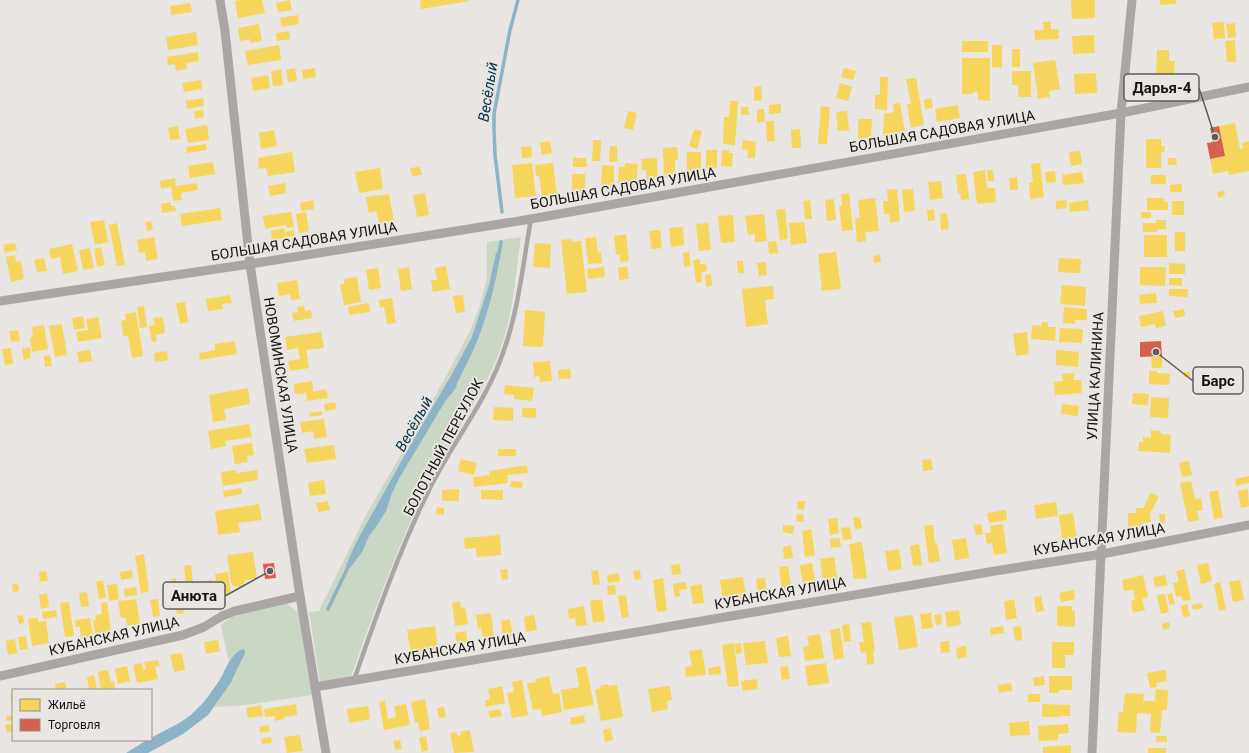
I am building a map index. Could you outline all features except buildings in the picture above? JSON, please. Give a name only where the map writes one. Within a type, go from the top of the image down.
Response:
[{"type":"street","name":"НОВОМИНСКАЯ УЛИЦА","points":[[220,0],[226,39],[250,264],[300,596],[326,753]]},
{"type":"street","name":"УЛИЦА КАЛИНИНА","points":[[1092,753],[1121,113],[1132,0]]},
{"type":"street","name":"БОЛЬШАЯ САДОВАЯ УЛИЦА","points":[[0,301],[250,264],[531,219],[1121,113],[1249,87]]},
{"type":"street","name":"КУБАНСКАЯ УЛИЦА","points":[[315,687],[1102,554],[1249,525]]},
{"type":"street","name":"КУБАНСКАЯ УЛИЦА","points":[[0,676],[183,635],[204,627],[222,616],[235,611],[300,596]]},
{"type":"lane","name":"БОЛОТНЫЙ ПЕРЕУЛОК","points":[[354,680],[391,577],[431,485],[478,405],[500,363],[514,314],[531,219]]},
{"type":"green space","points":[[521,237],[514,293],[505,334],[486,383],[436,469],[416,509],[386,580],[351,676],[320,682],[309,612],[319,611],[366,515],[443,382],[471,329],[480,305],[487,278],[487,242]]},
{"type":"green space","points":[[280,604],[287,604],[299,613],[312,695],[246,705],[214,707],[230,684],[233,657],[229,663],[221,625],[227,620],[241,614]]},
{"type":"water","points":[[496,253],[498,253],[500,257],[487,312],[476,344],[456,388],[446,400],[400,477],[392,493],[386,511],[369,536],[362,552],[350,568],[347,567],[346,565],[357,541],[472,337],[489,285]]},
{"type":"water","points":[[243,649],[245,653],[230,684],[208,715],[183,734],[148,753],[126,753],[145,741],[152,741],[152,737],[191,715],[211,692],[232,658]]},
{"type":"waterway","name":"Весёлый","points":[[502,212],[495,155],[494,114],[510,30],[518,0]]},
{"type":"waterway","name":"Весёлый","points":[[498,259],[501,242]]},
{"type":"waterway","name":"Весёлый","points":[[328,609],[350,563]]},
{"type":"place","name":"Дарья-4","points":[[1215,137]]},
{"type":"place","name":"Барс","points":[[1156,352]]},
{"type":"place","name":"Анюта","points":[[270,571]]}]
